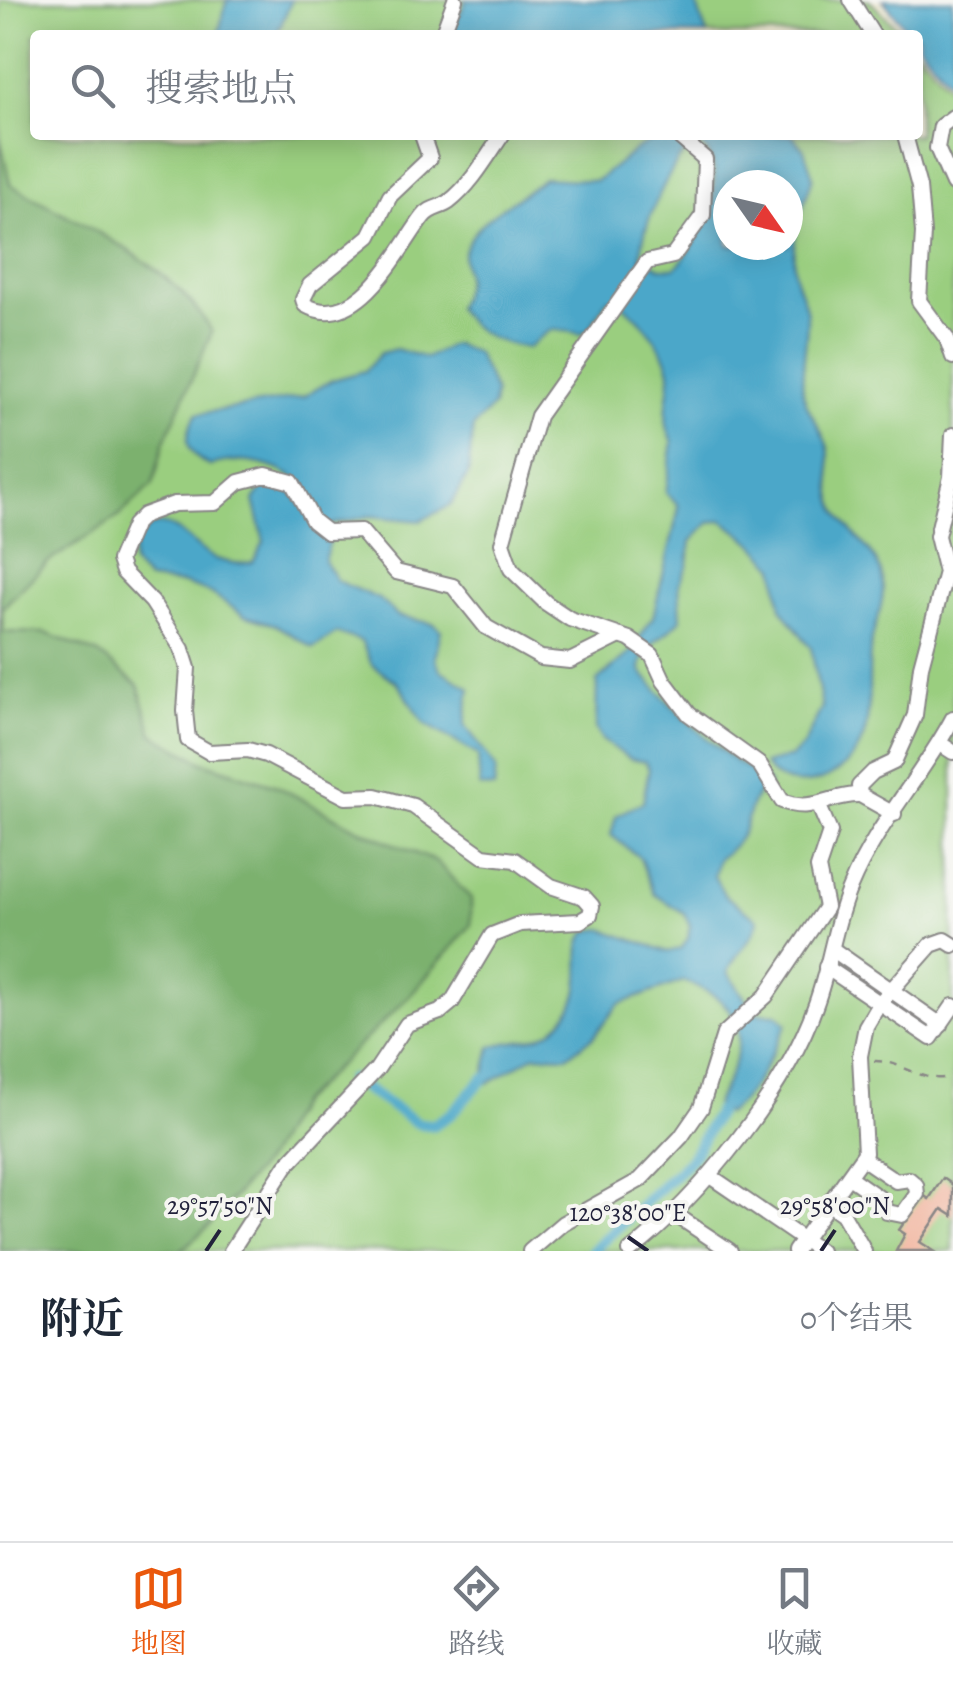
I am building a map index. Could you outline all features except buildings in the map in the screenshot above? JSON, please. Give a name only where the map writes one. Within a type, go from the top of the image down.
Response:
[{"type":"street","points":[[444,30],[455,0]]},
{"type":"street","points":[[851,0],[870,30]]},
{"type":"street","points":[[947,121],[937,148],[953,184]]},
{"type":"street","points":[[424,140],[430,158],[426,166],[390,196],[370,236],[310,285],[302,299],[305,305],[314,310],[336,310],[359,297],[391,269],[423,217],[463,188],[498,140]]},
{"type":"street","points":[[682,140],[704,159],[707,170],[703,215],[673,256],[648,262],[565,373],[533,424],[521,488],[502,543],[511,569],[546,603],[570,619],[626,639],[648,652],[689,714],[760,765],[782,801],[796,807],[820,806],[844,794],[860,795],[894,814]]},
{"type":"street","points":[[906,140],[920,187],[924,233],[919,301],[953,356]]},
{"type":"street","points":[[860,795],[863,779],[885,768],[901,753],[915,715],[921,666],[946,572],[936,536],[951,477],[953,435]]},
{"type":"street","points":[[231,1251],[266,1192],[360,1086],[407,1024],[440,1012],[452,1002],[492,935],[520,924],[580,921],[590,915],[592,906],[515,860],[483,856],[413,806],[376,796],[346,797],[248,750],[198,748],[188,740],[188,668],[182,649],[152,602],[123,572],[119,560],[128,534],[144,516],[158,509],[215,502],[252,476],[279,477],[300,490],[309,515],[326,532],[362,532],[396,572],[453,586],[486,627],[541,658],[570,661],[626,639]]},
{"type":"street","points":[[630,1251],[676,1215],[710,1176],[788,1058],[815,1007],[850,886],[953,718]]},
{"type":"street","points":[[938,743],[953,752]]},
{"type":"street","points":[[530,1251],[563,1223],[640,1180],[681,1137],[701,1108],[718,1049],[733,1022],[766,996],[826,907],[818,868],[830,832],[820,806]]},
{"type":"street","points":[[799,1244],[862,1158],[867,1137],[861,1064],[866,1026],[879,1004],[931,945],[945,940],[953,945]]},
{"type":"street","points":[[832,949],[940,1024]]},
{"type":"street","points":[[826,968],[931,1038],[953,1006]]},
{"type":"street","points":[[848,1177],[882,1200],[887,1212],[902,1216],[917,1194],[916,1185],[896,1180],[862,1158]]},
{"type":"street","points":[[710,1176],[799,1244],[820,1251]]},
{"type":"street","points":[[882,1200],[896,1180]]},
{"type":"street","points":[[829,1204],[843,1214],[864,1251]]},
{"type":"street","points":[[676,1215],[730,1251]]},
{"type":"path","points":[[861,1064],[888,1060],[923,1076],[953,1076]]},
{"type":"green space","points":[[0,0],[869,0],[900,30],[30,30],[30,140],[923,140],[923,57],[953,92],[953,1251],[85,1251],[0,732]]},
{"type":"green space","points":[[0,137],[10,184],[149,264],[195,307],[212,332],[164,443],[153,484],[118,517],[48,562],[2,608],[3,632],[46,633],[99,654],[138,685],[153,734],[203,762],[277,786],[358,829],[437,862],[471,899],[471,925],[408,998],[298,1104],[268,1157],[209,1226],[180,1251],[0,1251]]},
{"type":"water","points":[[227,0],[292,0],[278,30],[219,30]]},
{"type":"water","points":[[466,0],[695,0],[705,30],[453,30]]},
{"type":"water","points":[[883,0],[953,0],[953,86],[923,50],[923,30],[907,30]]},
{"type":"water","points":[[653,140],[796,140],[804,150],[813,177],[803,208],[803,170],[714,170],[707,152],[694,141],[667,180],[652,212],[641,257],[661,268],[675,268],[695,241],[713,194],[713,260],[794,260],[807,317],[803,393],[828,448],[836,508],[875,559],[883,587],[870,652],[865,731],[851,759],[819,781],[788,782],[764,764],[791,757],[803,746],[822,707],[811,648],[781,608],[775,566],[752,542],[722,520],[709,523],[691,541],[688,564],[679,585],[681,619],[649,647],[642,661],[641,671],[684,718],[769,784],[752,803],[740,838],[718,859],[714,876],[725,896],[758,919],[753,934],[728,972],[754,1013],[777,1014],[787,1024],[754,1085],[726,1114],[715,1104],[738,1047],[734,1016],[707,991],[683,981],[619,1004],[593,1037],[567,1056],[535,1055],[488,1083],[484,1078],[491,1047],[545,1034],[566,1016],[578,988],[580,950],[588,931],[602,929],[668,952],[680,949],[688,939],[690,925],[684,913],[654,894],[640,858],[611,835],[616,816],[643,802],[649,769],[645,762],[630,759],[602,740],[596,729],[597,681],[630,653],[653,617],[678,512],[678,504],[666,493],[673,441],[666,416],[668,363],[646,327],[616,301],[607,299],[590,328],[581,334],[552,330],[528,348],[488,336],[456,308],[465,285],[463,256],[473,234],[543,178],[596,181]]},
{"type":"water","points":[[453,344],[476,353],[495,392],[493,406],[473,427],[468,475],[451,505],[420,521],[370,516],[325,526],[306,491],[288,474],[248,462],[210,466],[195,456],[188,444],[189,430],[197,414],[303,397],[332,380],[365,371],[381,353],[396,349],[426,358]]},
{"type":"water","points":[[268,482],[287,486],[327,536],[330,541],[324,561],[337,581],[379,599],[398,616],[434,624],[441,630],[435,658],[440,670],[470,688],[465,725],[496,768],[494,788],[480,787],[478,755],[424,723],[398,683],[372,665],[361,641],[337,633],[313,648],[276,625],[245,616],[211,593],[184,584],[148,580],[133,565],[132,557],[141,535],[160,524],[179,532],[214,558],[253,562],[264,542],[254,500]]},
{"type":"waterway","points":[[350,1079],[417,1123],[433,1125],[451,1114],[484,1078]]},
{"type":"waterway","points":[[592,1251],[691,1159],[718,1111]]}]
